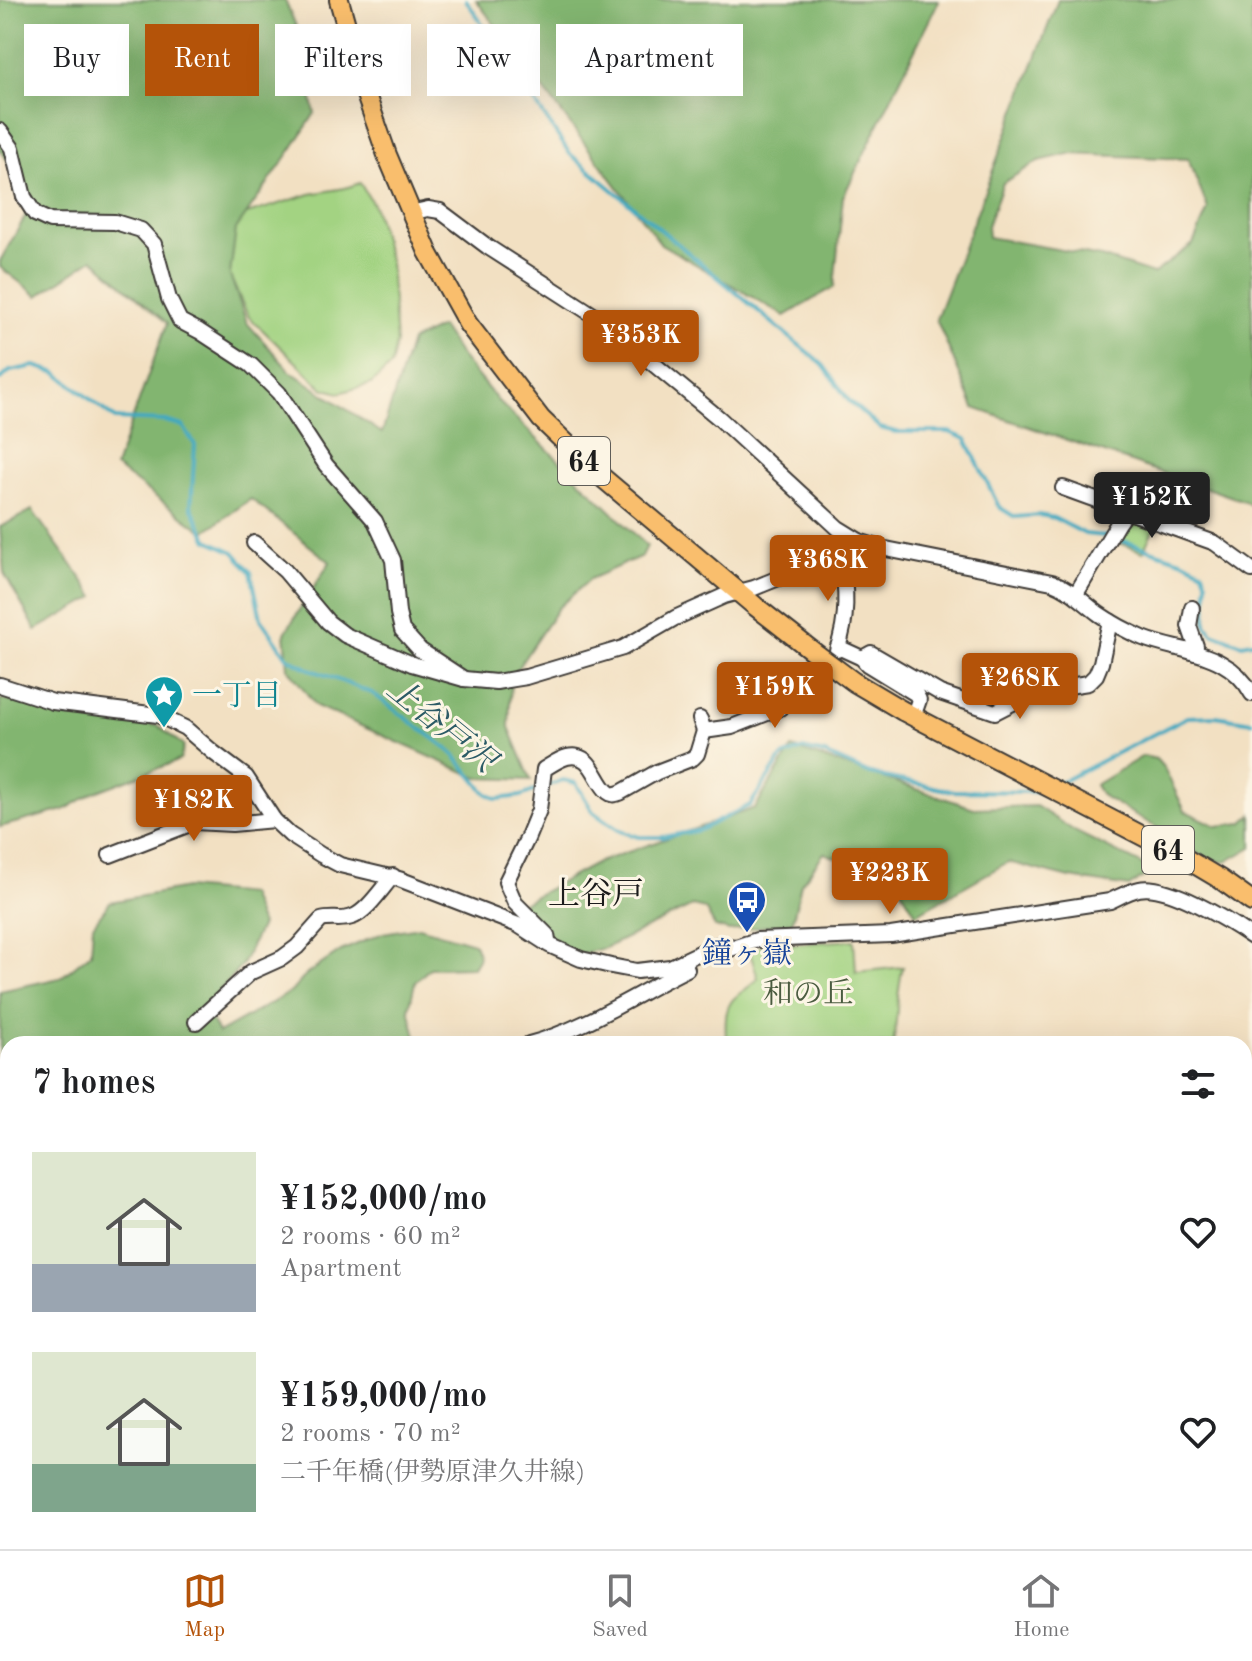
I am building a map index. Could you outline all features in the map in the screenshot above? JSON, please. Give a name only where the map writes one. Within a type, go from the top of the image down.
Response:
[{"type":"main road","name":"64","points":[[339,0],[364,89],[387,155],[428,252],[468,324],[541,419],[597,473],[740,593],[827,656],[854,682],[913,717],[1205,870],[1252,902]]},
{"type":"street","points":[[0,131],[12,148],[24,197],[35,214],[50,221],[115,222],[141,230],[154,244],[169,299],[180,321],[251,365],[279,393],[326,465],[375,521],[393,560],[402,630],[420,650],[464,679]]},
{"type":"street","points":[[410,213],[428,209],[440,211],[488,247],[598,318],[720,419],[838,528],[859,541],[1052,582],[1076,594],[1110,621],[1144,638],[1218,661],[1231,669],[1252,694]]},
{"type":"street","points":[[1063,488],[1208,540],[1252,570]]},
{"type":"street","points":[[1076,594],[1112,532],[1129,512]]},
{"type":"street","points":[[254,543],[285,571],[328,622],[345,635],[412,664],[464,679],[496,682],[608,653],[638,641],[675,618],[724,596],[841,557],[859,541]]},
{"type":"street","points":[[549,945],[547,935],[515,903],[506,882],[539,810],[544,769],[567,757],[576,757],[595,770],[607,792],[620,793],[657,772],[693,758],[697,754],[702,725],[732,727],[780,708],[842,638],[847,608],[841,557]]},
{"type":"street","points":[[1192,608],[1189,626],[1196,646],[1195,653]]},
{"type":"street","points":[[827,656],[862,658],[871,653],[940,693],[995,712],[1036,691],[1088,683],[1101,663],[1110,621]]},
{"type":"street","points":[[862,658],[916,694],[919,700],[913,717]]},
{"type":"street","points":[[0,685],[53,702],[158,715],[171,721],[185,728],[246,777],[274,820],[290,835],[321,855],[340,865],[393,876],[518,925],[549,945],[581,959],[637,971],[670,967],[716,945],[736,947]]},
{"type":"street","points":[[110,855],[195,822],[232,824],[274,820]]},
{"type":"street","points":[[196,1022],[251,972],[282,958],[297,947],[321,920],[351,918],[362,912],[393,876]]},
{"type":"street","points":[[553,1036],[689,968],[757,940],[891,935],[1110,901],[1137,889],[1153,888],[1170,892],[1252,937]]},
{"type":"green space","points":[[0,0],[285,0],[295,24],[275,24],[275,96],[311,96],[315,113],[236,229],[230,275],[247,323],[290,371],[382,433],[411,341],[441,327],[498,401],[647,546],[642,556],[590,579],[558,608],[511,678],[509,727],[531,780],[478,778],[316,706],[288,668],[285,633],[330,562],[251,499],[204,532],[115,467],[167,323],[93,259],[38,296],[0,267],[0,261],[25,217],[29,193],[0,150]]},
{"type":"green space","points":[[476,0],[939,0],[843,197],[834,287],[785,316],[661,244],[540,84],[540,24],[494,24]]},
{"type":"green space","points":[[1058,0],[1252,0],[1252,506],[974,408],[936,319]],"holes":[[[1069,154],[1188,159],[1208,209],[1193,244],[1153,274],[1101,257],[988,237],[987,226],[1003,183],[1039,161]]]},
{"type":"green space","points":[[360,183],[374,206],[390,263],[396,343],[391,366],[371,384],[339,393],[323,388],[248,316],[219,252],[225,221],[310,194]]},
{"type":"green space","points":[[32,510],[95,597],[36,630],[4,573],[0,527]]},
{"type":"green space","points":[[1126,518],[1155,526],[1143,552],[1112,540]]},
{"type":"green space","points":[[0,699],[158,726],[184,746],[180,760],[95,792],[64,810],[0,827]]},
{"type":"green space","points":[[792,748],[974,808],[1036,806],[1076,832],[1141,864],[1149,873],[1129,887],[1070,878],[1008,862],[916,914],[896,881],[824,853],[801,884],[792,923],[729,931],[715,927],[705,909],[692,906],[605,948],[561,959],[520,932],[522,903],[599,862],[755,808]]},
{"type":"green space","points":[[1143,756],[1156,759],[1164,768],[1185,811],[1217,826],[1242,823],[1252,814],[1252,847],[1226,862],[1208,860],[1101,795],[1095,785]]},
{"type":"green space","points":[[186,888],[249,894],[261,925],[242,965],[205,1008],[218,1033],[291,992],[307,974],[341,951],[383,933],[419,927],[474,943],[479,957],[473,967],[430,968],[415,982],[409,1009],[416,1036],[0,1036],[0,991],[60,978],[91,953],[93,925],[110,902]]},
{"type":"green space","name":"和の丘","points":[[854,940],[856,972],[903,967],[894,1036],[726,1036],[729,1005],[758,978],[749,950],[761,946]]},
{"type":"waterway","points":[[466,0],[570,154],[823,365],[849,401],[880,428],[896,432],[949,432],[966,439],[999,507],[1015,517],[1040,515],[1054,518],[1085,534],[1105,536]]},
{"type":"waterway","name":"上谷戸沢","points":[[0,380],[10,371],[35,366],[57,373],[115,419],[165,421],[183,426],[195,445],[191,507],[208,540],[234,552],[251,572],[261,619],[287,657],[372,693],[444,746],[486,793],[497,799],[521,796],[563,780],[576,783],[593,812],[620,831],[639,837],[663,837],[700,830],[750,805],[782,757],[803,749],[825,754],[870,774],[952,791],[1042,792]]},
{"type":"waterway","points":[[1114,538],[1184,561],[1203,571],[1207,582],[1206,624],[1212,633],[1242,644],[1252,642]]},
{"type":"waterway","name":"上谷戸沢","points":[[1057,784],[1187,717],[1216,716],[1252,722]]},
{"type":"place","name":"一丁目","points":[[164,729]]},
{"type":"place","name":"鐘ヶ嶽","points":[[747,934]]},
{"type":"district","name":"上谷戸","points":[[596,893]]}]
